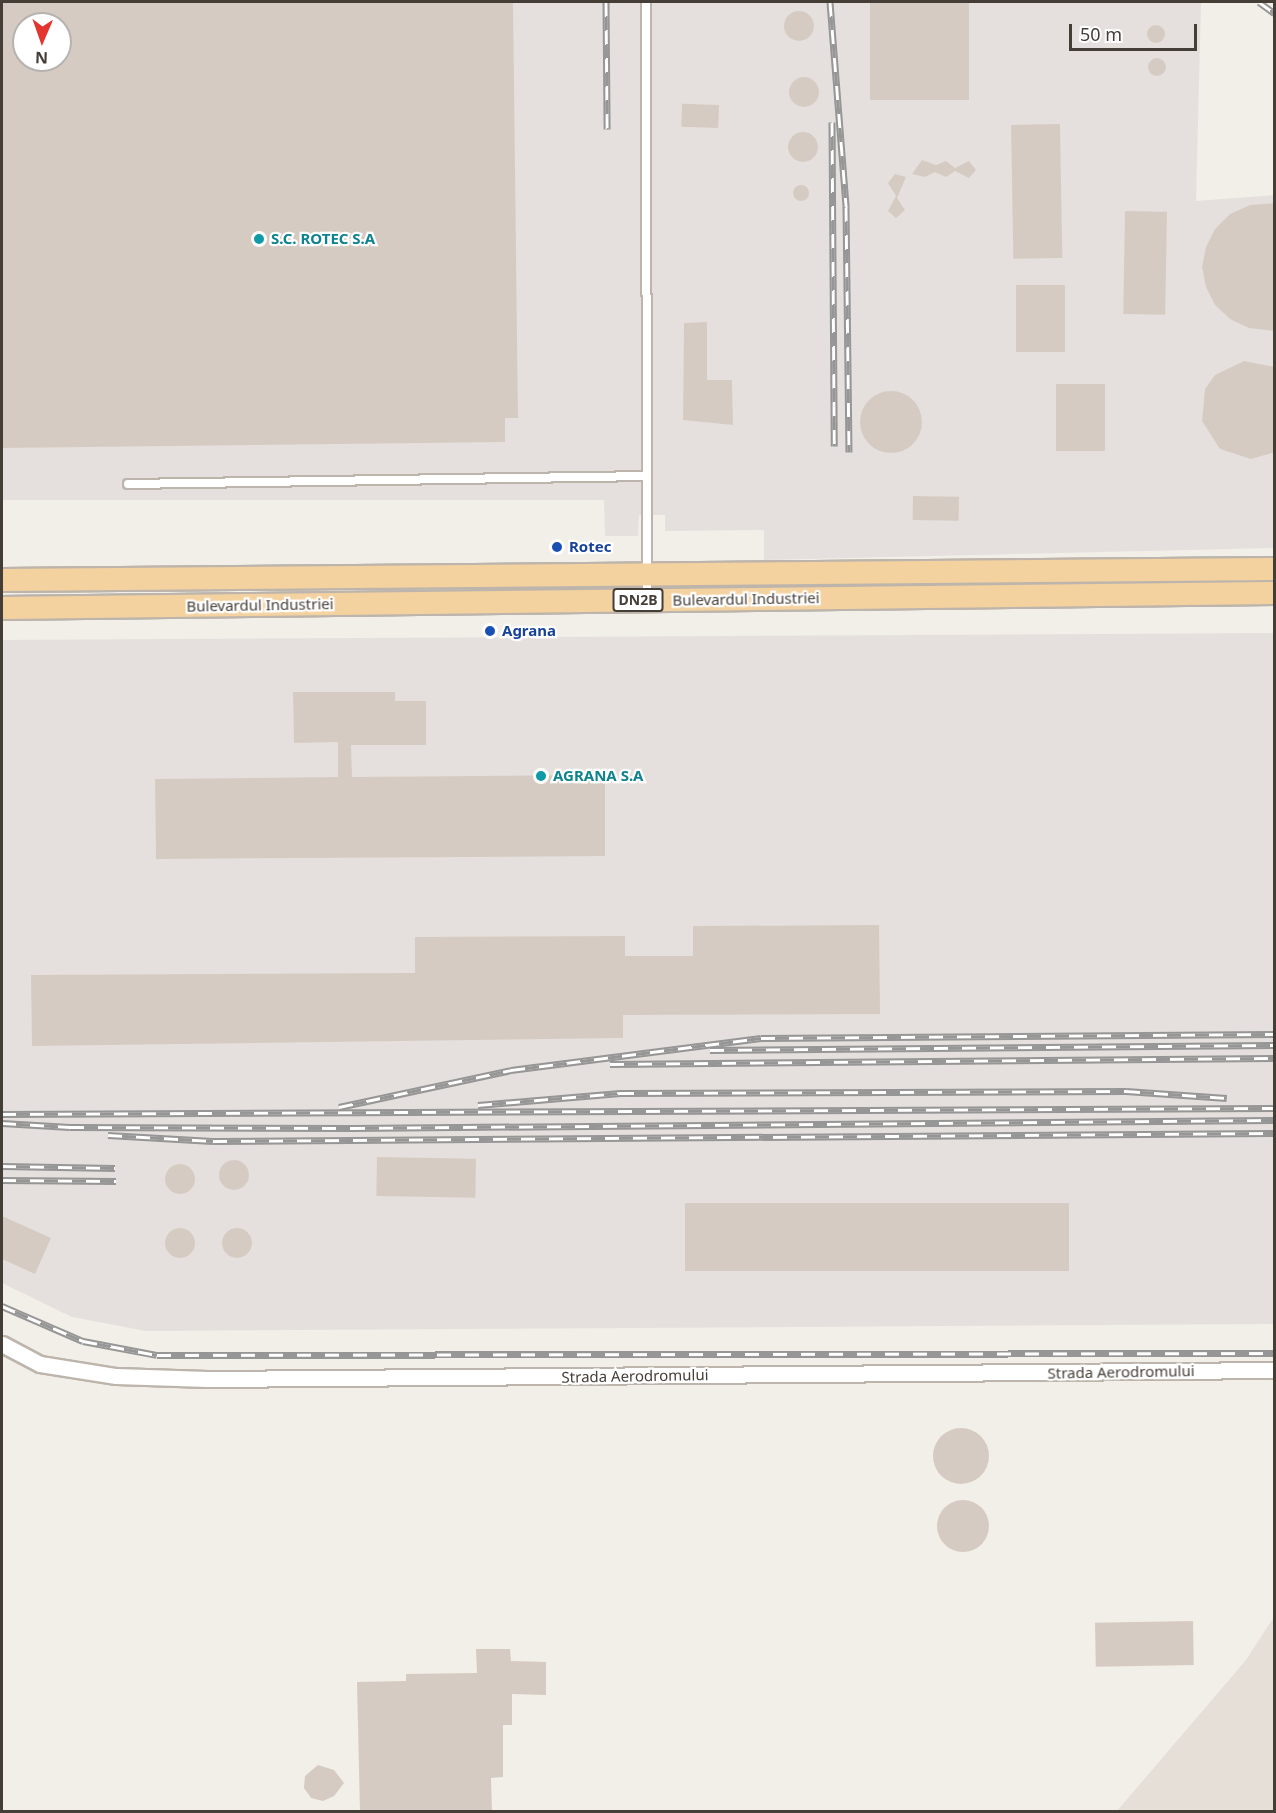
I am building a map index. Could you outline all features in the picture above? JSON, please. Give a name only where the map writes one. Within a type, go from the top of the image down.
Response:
[{"type":"main road","name":"Bulevardul Industriei","points":[[2,580],[1275,569]]},
{"type":"main road","name":"Bulevardul Industriei","points":[[2,608],[1275,593]]},
{"type":"street","name":"Strada Aerodromului","points":[[2,1344],[40,1364],[116,1376],[207,1379],[1275,1370]]},
{"type":"lane","points":[[646,2],[647,600]]},
{"type":"lane","points":[[128,484],[646,476]]},
{"type":"shaded area","points":[[2,2],[1201,2],[1196,201],[1274,195],[1274,548],[764,560],[764,530],[665,531],[665,515],[639,515],[638,536],[605,536],[604,500],[2,500]]},
{"type":"shaded area","points":[[1274,633],[1274,1324],[146,1331],[72,1317],[2,1283],[2,640]]},
{"type":"shaded area","points":[[1274,1617],[1274,1811],[1117,1811],[1246,1660]]},
{"type":"building","name":"S.C. ROTEC S.A","points":[[2,2],[513,2],[518,418],[505,418],[505,442],[2,448]]},
{"type":"building","points":[[870,2],[969,2],[969,100],[870,100]]},
{"type":"building","points":[[799,11],[810,15],[814,26],[810,37],[799,41],[788,37],[784,26],[788,15]]},
{"type":"building","points":[[1156,25],[1162,28],[1165,34],[1162,40],[1156,43],[1150,40],[1147,34],[1150,28]]},
{"type":"building","points":[[1157,58],[1163,61],[1166,67],[1163,73],[1157,76],[1151,73],[1148,67],[1151,61]]},
{"type":"building","points":[[804,77],[815,81],[819,92],[815,103],[804,107],[793,103],[789,92],[793,81]]},
{"type":"building","points":[[682,104],[719,105],[718,128],[681,127]]},
{"type":"building","points":[[1060,124],[1062,258],[1013,259],[1011,125]]},
{"type":"building","points":[[803,132],[814,136],[818,147],[814,158],[803,162],[792,158],[788,147],[792,136]]},
{"type":"building","points":[[922,160],[936,165],[946,161],[955,168],[969,161],[976,170],[969,178],[955,171],[946,177],[935,172],[925,177],[912,174]]},
{"type":"building","points":[[895,174],[906,177],[897,198],[905,210],[896,218],[888,211],[896,196],[888,183]]},
{"type":"building","points":[[798,185],[804,185],[809,193],[807,199],[798,201],[793,196],[793,190]]},
{"type":"building","points":[[1275,203],[1275,331],[1249,328],[1230,319],[1215,305],[1206,287],[1202,267],[1206,247],[1215,229],[1230,214],[1250,205]]},
{"type":"building","points":[[1125,211],[1167,212],[1165,315],[1123,314]]},
{"type":"building","points":[[1016,285],[1065,285],[1065,352],[1016,352]]},
{"type":"building","points":[[707,322],[707,380],[732,380],[733,425],[683,420],[684,323]]},
{"type":"building","points":[[1244,361],[1275,367],[1275,452],[1251,459],[1220,449],[1202,421],[1205,389],[1215,375]]},
{"type":"building","points":[[1056,384],[1105,384],[1105,451],[1056,451]]},
{"type":"building","points":[[891,391],[903,393],[913,400],[920,410],[922,422],[920,434],[913,444],[903,451],[891,453],[879,451],[869,444],[862,434],[860,422],[862,410],[869,400],[879,393]]},
{"type":"building","points":[[913,496],[959,497],[959,521],[913,520]]},
{"type":"building","name":"AGRANA S.A","points":[[293,692],[395,692],[395,701],[426,701],[426,745],[351,745],[352,777],[605,775],[605,856],[156,859],[155,779],[338,777],[338,742],[294,743]]},
{"type":"building","points":[[879,925],[880,1014],[623,1015],[623,1038],[32,1046],[31,975],[415,973],[415,937],[625,936],[625,956],[693,956],[693,926]]},
{"type":"building","points":[[377,1157],[476,1159],[475,1198],[376,1196]]},
{"type":"building","points":[[234,1160],[245,1164],[249,1175],[245,1186],[234,1190],[223,1186],[219,1175],[223,1164]]},
{"type":"building","points":[[180,1164],[191,1168],[195,1179],[191,1190],[180,1194],[169,1190],[165,1179],[169,1168]]},
{"type":"building","points":[[685,1203],[1069,1203],[1069,1271],[685,1271]]},
{"type":"building","points":[[2,1216],[51,1238],[35,1274],[2,1259]]},
{"type":"building","points":[[180,1228],[191,1232],[195,1243],[191,1254],[180,1258],[169,1254],[165,1243],[169,1232]]},
{"type":"building","points":[[237,1228],[248,1232],[252,1243],[248,1254],[237,1258],[226,1254],[222,1243],[226,1232]]},
{"type":"building","points":[[961,1428],[972,1430],[981,1436],[987,1445],[989,1456],[987,1467],[981,1476],[972,1482],[961,1484],[950,1482],[941,1476],[935,1467],[933,1456],[935,1445],[941,1436],[950,1430]]},
{"type":"building","points":[[963,1500],[973,1502],[981,1508],[987,1516],[989,1526],[987,1536],[981,1544],[973,1550],[963,1552],[953,1550],[945,1544],[939,1536],[937,1526],[939,1516],[945,1508],[953,1502]]},
{"type":"building","points":[[1193,1621],[1194,1665],[1096,1667],[1095,1623]]},
{"type":"building","points":[[476,1649],[510,1649],[511,1661],[546,1662],[546,1695],[512,1694],[512,1725],[503,1725],[503,1777],[491,1778],[492,1812],[360,1812],[357,1682],[406,1681],[406,1674],[477,1673]]},
{"type":"building","points":[[318,1765],[334,1770],[344,1783],[334,1796],[323,1801],[311,1798],[304,1788],[305,1776]]},
{"type":"railway","points":[[606,2],[607,129]]},
{"type":"railway","points":[[830,2],[846,207],[849,452]]},
{"type":"railway","points":[[1259,2],[1274,13]]},
{"type":"railway","points":[[832,122],[834,446]]},
{"type":"railway","points":[[339,1107],[511,1070],[761,1038],[1274,1034]]},
{"type":"railway","points":[[710,1050],[1274,1045]]},
{"type":"railway","points":[[610,1064],[1274,1058]]},
{"type":"railway","points":[[478,1105],[620,1093],[1126,1091],[1227,1098]]},
{"type":"railway","points":[[2,1114],[1274,1108]]},
{"type":"railway","points":[[2,1123],[70,1127],[351,1128],[1274,1120]]},
{"type":"railway","points":[[108,1135],[213,1141],[1274,1133]]},
{"type":"railway","points":[[2,1166],[115,1168]]},
{"type":"railway","points":[[2,1180],[116,1181]]},
{"type":"railway","points":[[2,1306],[83,1341],[157,1355],[1274,1353]]},
{"type":"place","name":"S.C. ROTEC S.A","points":[[259,239]]},
{"type":"place","name":"Rotec","points":[[557,547]]},
{"type":"place","name":"Agrana","points":[[490,631]]},
{"type":"place","name":"AGRANA S.A","points":[[541,776]]}]
